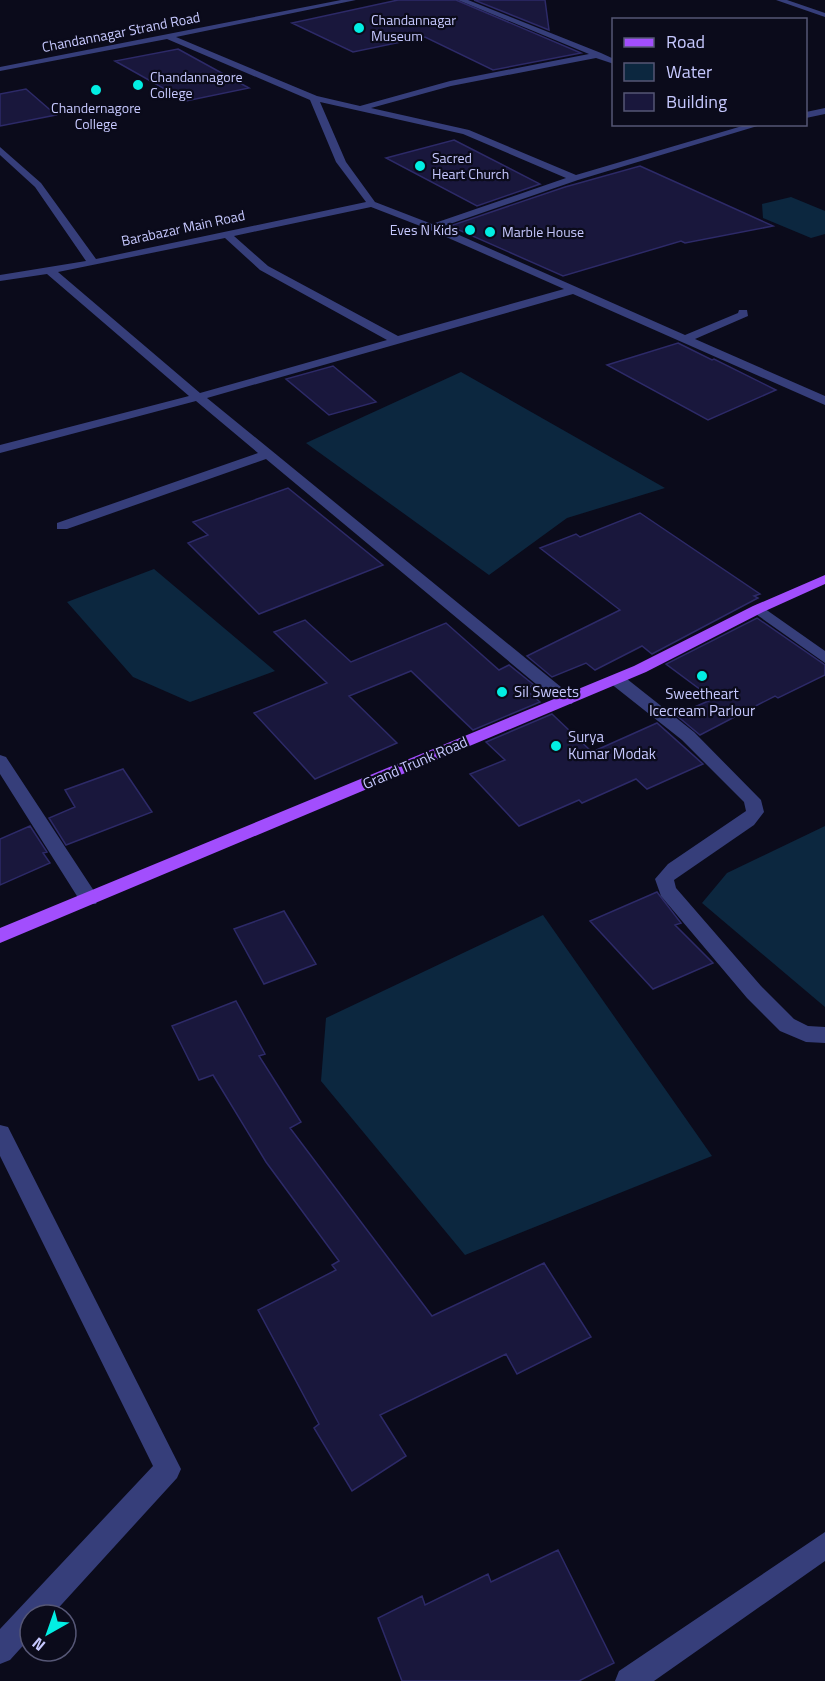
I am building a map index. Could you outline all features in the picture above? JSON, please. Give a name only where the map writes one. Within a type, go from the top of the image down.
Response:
[{"type":"main road","name":"Grand Trunk Road","points":[[0,936],[616,679],[758,609],[825,579]]},
{"type":"street","name":"Chandannagar Strand Road","points":[[0,69],[352,0]]},
{"type":"street","points":[[462,0],[612,61]]},
{"type":"street","points":[[782,1],[796,0]]},
{"type":"street","points":[[782,1],[825,15]]},
{"type":"street","points":[[170,37],[314,98],[466,132],[575,178]]},
{"type":"street","points":[[360,109],[450,84],[597,55]]},
{"type":"street","points":[[314,98],[341,162],[372,204],[432,227],[825,401]]},
{"type":"street","points":[[807,115],[825,111]]},
{"type":"street","points":[[432,227],[575,178],[753,126]]},
{"type":"street","points":[[0,150],[38,185],[93,263]]},
{"type":"street","name":"Barabazar Main Road","points":[[0,278],[93,263],[372,204]]},
{"type":"street","points":[[227,235],[264,267],[396,340]]},
{"type":"street","points":[[48,269],[566,700]]},
{"type":"street","points":[[0,449],[574,290]]},
{"type":"street","points":[[685,339],[734,319],[744,314],[743,312]]},
{"type":"street","points":[[62,526],[268,454]]},
{"type":"street","points":[[758,609],[825,658]]},
{"type":"street","points":[[616,679],[718,763],[752,800],[755,812],[748,821],[674,869],[664,879],[668,891],[753,992],[787,1025],[807,1034],[825,1035]]},
{"type":"street","points":[[0,761],[89,899]]},
{"type":"street","points":[[0,1134],[168,1469],[43,1603]]},
{"type":"street","points":[[629,1681],[825,1545]]},
{"type":"street","points":[[0,1650],[18,1630]]},
{"type":"water","points":[[791,197],[825,211],[825,234],[811,238],[763,218],[762,204]]},
{"type":"water","points":[[461,372],[665,488],[567,518],[489,575],[306,443]]},
{"type":"water","points":[[154,569],[275,671],[190,702],[133,677],[67,602]]},
{"type":"water","points":[[825,826],[825,1007],[702,903],[727,873]]},
{"type":"water","points":[[543,915],[712,1156],[465,1255],[321,1081],[326,1018]]},
{"type":"building","points":[[398,0],[456,0],[581,53],[493,70],[425,37],[353,52],[292,23]]},
{"type":"building","points":[[474,0],[545,0],[549,30]]},
{"type":"building","points":[[178,49],[249,88],[186,101],[115,61]]},
{"type":"building","name":"Chandernagore College","points":[[26,89],[56,115],[0,126],[0,94]]},
{"type":"building","points":[[454,140],[540,184],[477,206],[386,158]]},
{"type":"building","points":[[640,166],[773,226],[685,243],[681,241],[563,276],[450,226],[565,187]]},
{"type":"building","points":[[678,343],[776,390],[708,420],[607,365]]},
{"type":"building","points":[[333,366],[376,402],[329,415],[286,379]]},
{"type":"building","points":[[288,488],[383,565],[259,614],[188,543],[208,535],[193,522]]},
{"type":"building","points":[[640,513],[760,594],[754,596],[758,598],[652,654],[642,646],[595,670],[586,663],[552,677],[527,656],[620,610],[540,548],[576,534],[580,537]]},
{"type":"building","points":[[757,618],[825,665],[825,675],[778,698],[775,696],[700,735],[676,715],[713,699],[666,664]]},
{"type":"building","points":[[305,620],[351,662],[446,623],[499,670],[509,665],[534,685],[525,689],[540,702],[473,730],[411,671],[349,696],[397,743],[315,779],[254,713],[327,683],[274,632]]},
{"type":"building","points":[[552,714],[592,752],[657,723],[703,764],[647,789],[636,779],[582,803],[579,800],[519,826],[470,774],[505,760],[486,742]]},
{"type":"building","points":[[123,769],[152,812],[66,845],[49,818],[75,807],[65,790]]},
{"type":"building","points":[[30,826],[47,852],[43,853],[50,863],[0,885],[0,839]]},
{"type":"building","points":[[657,892],[681,923],[675,925],[713,963],[653,989],[590,921]]},
{"type":"building","points":[[284,911],[316,964],[264,984],[234,929]]},
{"type":"building","points":[[236,1001],[265,1054],[259,1056],[301,1122],[290,1128],[432,1316],[544,1263],[591,1337],[517,1374],[506,1354],[380,1415],[406,1456],[352,1491],[314,1428],[319,1424],[258,1310],[336,1270],[332,1265],[339,1261],[266,1162],[213,1075],[199,1080],[172,1026]]},
{"type":"building","points":[[558,1550],[614,1663],[579,1681],[402,1681],[378,1618],[422,1596],[425,1605],[488,1574],[491,1582]]},
{"type":"place","name":"Chandannagar Museum","points":[[359,28]]},
{"type":"place","name":"Chandannagore College","points":[[138,85]]},
{"type":"place","name":"Chandernagore College","points":[[96,90]]},
{"type":"place","name":"Sacred Heart Church","points":[[420,166]]},
{"type":"place","name":"Eves N Kids","points":[[470,230]]},
{"type":"place","name":"Marble House","points":[[490,232]]},
{"type":"place","name":"Sweetheart Icecream Parlour","points":[[702,676]]},
{"type":"place","name":"Sil Sweets","points":[[502,692]]},
{"type":"place","name":"Surya Kumar Modak","points":[[556,746]]}]
